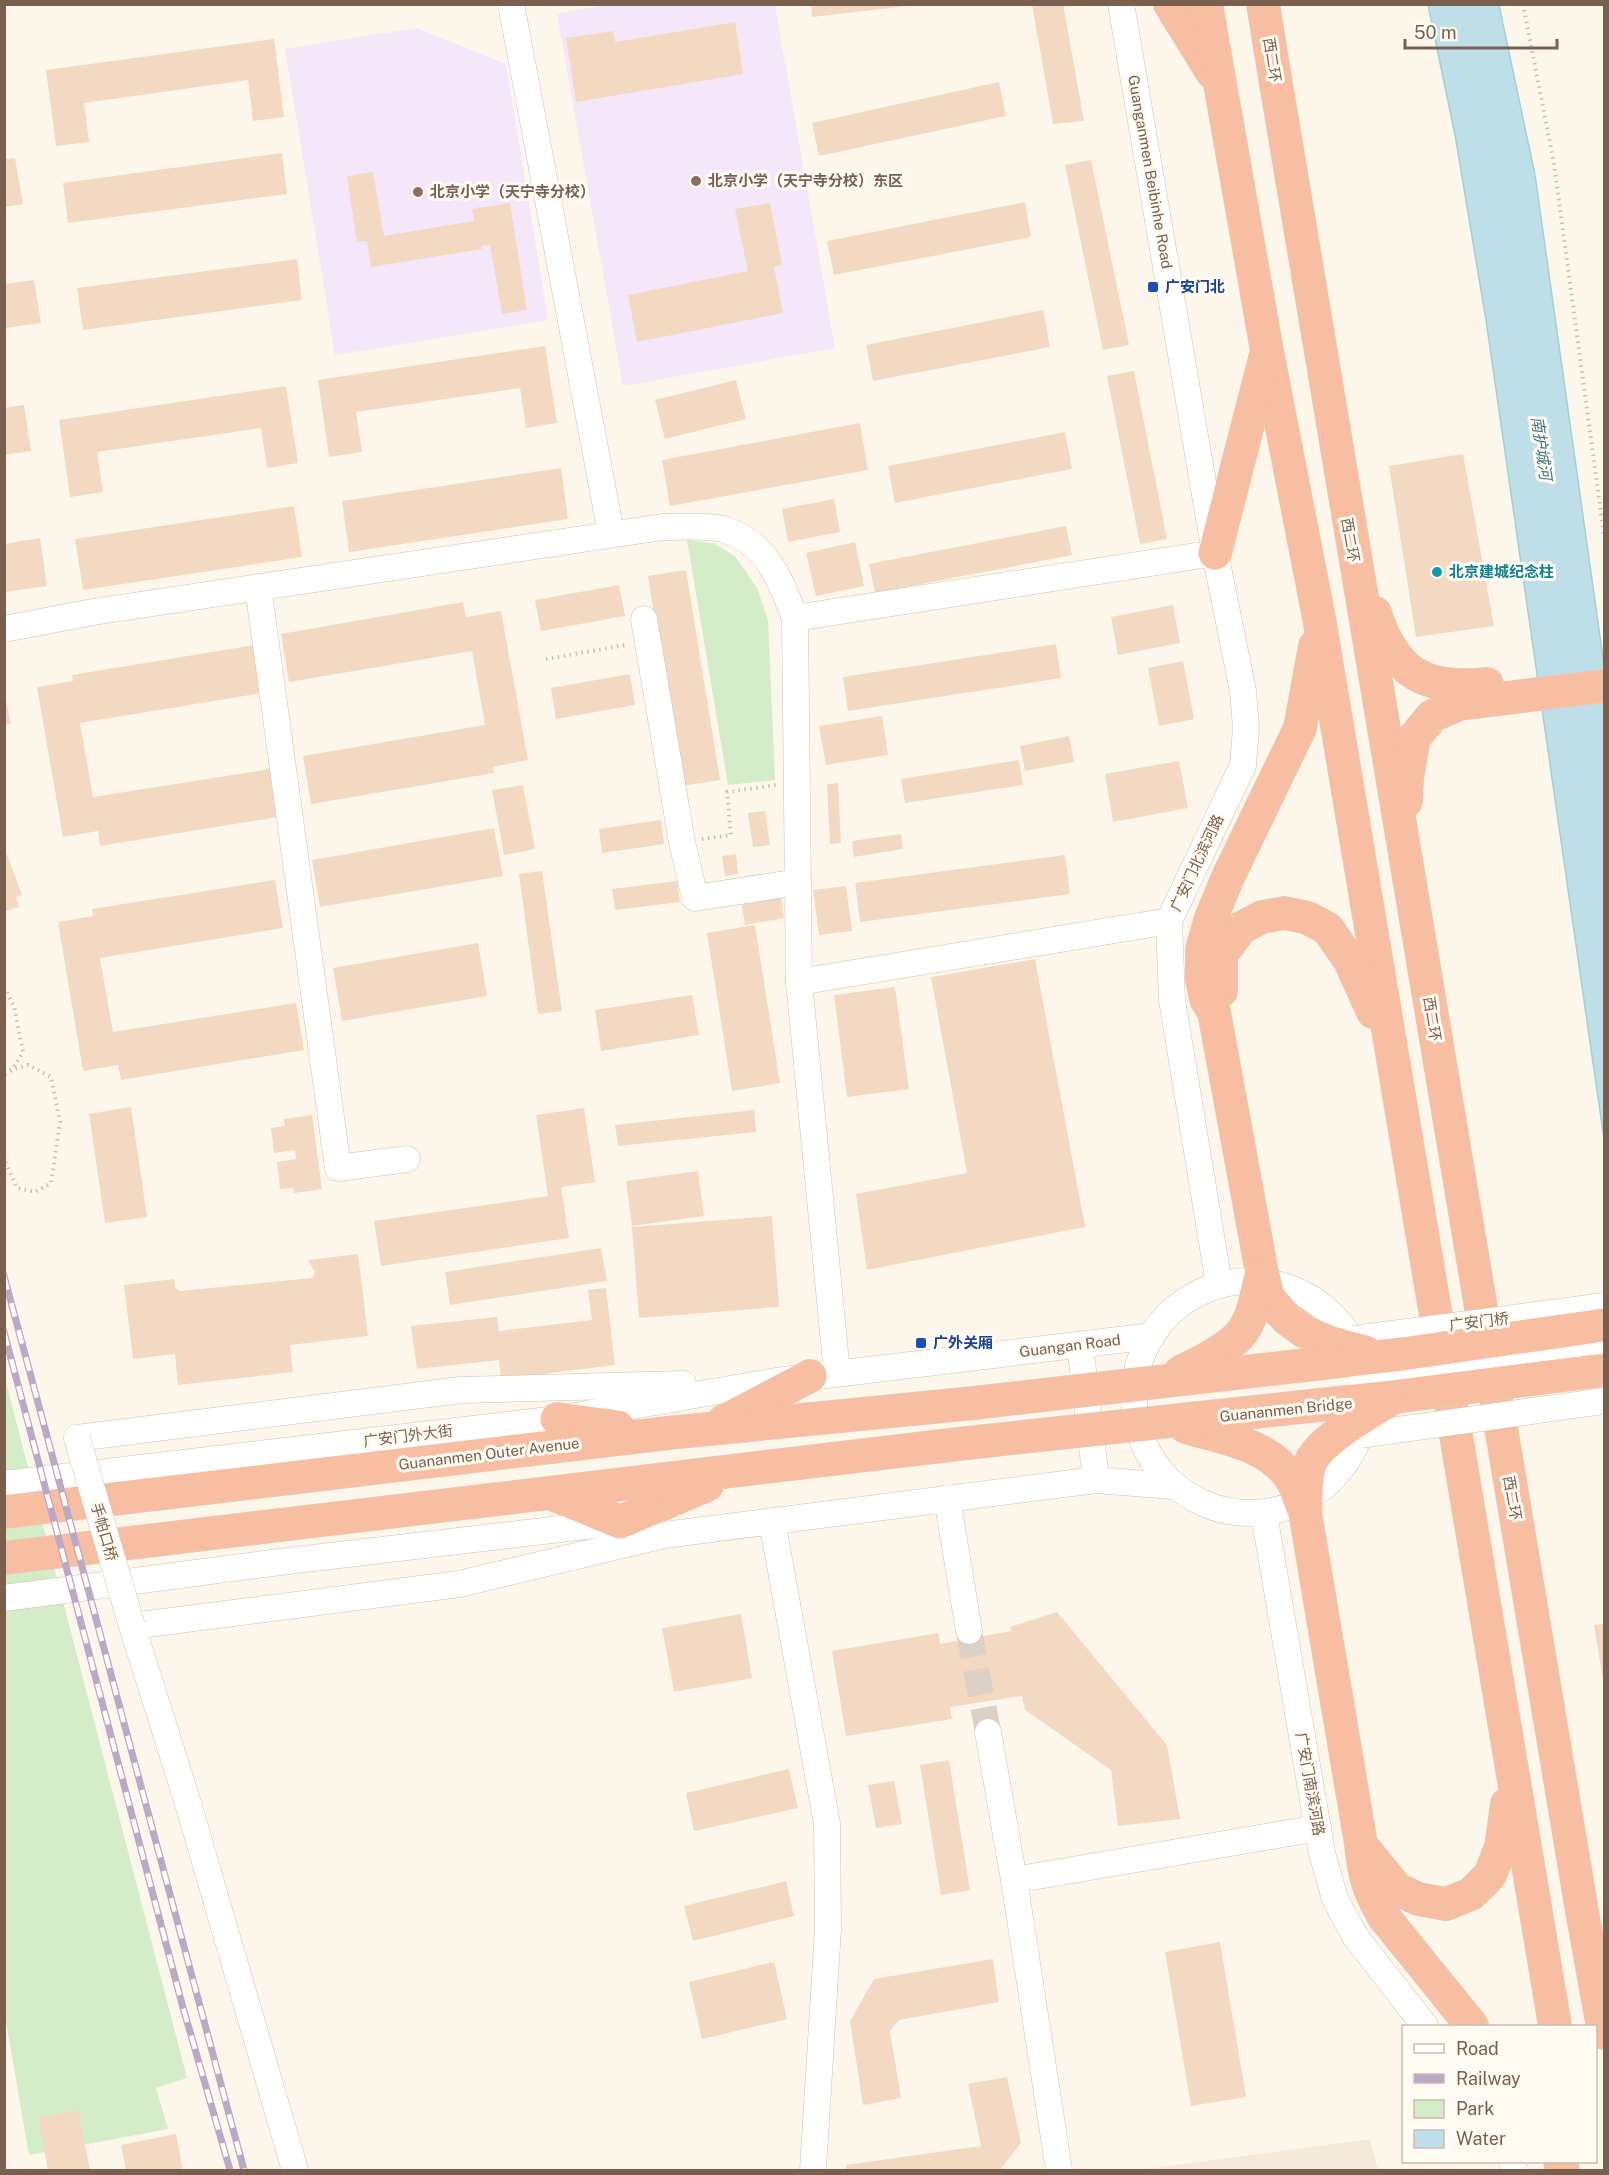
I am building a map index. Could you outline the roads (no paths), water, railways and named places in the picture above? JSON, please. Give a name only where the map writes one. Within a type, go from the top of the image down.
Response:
[{"type":"highway","points":[[1170,4],[1220,85]]},
{"type":"highway","points":[[1206,4],[1267,351],[1319,618],[1554,2025]]},
{"type":"highway","name":"西二环","points":[[1263,4],[1348,532],[1414,907],[1582,1911],[1605,2033]]},
{"type":"highway","points":[[1215,553],[1267,351]]},
{"type":"highway","points":[[1348,532],[1378,624],[1394,657],[1408,670],[1423,679],[1441,686],[1502,691],[1605,686]]},
{"type":"highway","points":[[1319,618],[1300,728],[1210,918],[1202,950],[1202,979],[1206,999],[1214,1012],[1268,1298],[1287,1319],[1305,1332],[1330,1343],[1372,1369]]},
{"type":"highway","points":[[1414,907],[1405,831],[1407,779],[1414,738],[1432,716],[1459,704],[1502,691],[1605,668]]},
{"type":"highway","points":[[1214,1012],[1221,991],[1221,955],[1241,928],[1262,917],[1285,914],[1308,918],[1328,929],[1350,961],[1391,1052]]},
{"type":"highway","points":[[1160,1381],[1215,1354],[1243,1332],[1262,1274]]},
{"type":"highway","points":[[1160,1381],[1372,1369],[1605,1326]]},
{"type":"highway","name":"Guananmen Bridge","points":[[742,1470],[967,1443],[1171,1423],[1605,1370]]},
{"type":"highway","points":[[708,1429],[824,1374]]},
{"type":"highway","name":"Guananmen Outer Avenue","points":[[4,1512],[668,1433],[974,1403],[1160,1381]]},
{"type":"highway","points":[[1305,1512],[1308,1474],[1312,1460],[1332,1437],[1393,1397]]},
{"type":"highway","points":[[557,1419],[668,1433]]},
{"type":"highway","points":[[1171,1423],[1251,1446],[1280,1464],[1291,1478],[1305,1512],[1364,1872],[1373,1898],[1384,1917],[1471,2025]]},
{"type":"highway","points":[[548,1493],[620,1522],[742,1470]]},
{"type":"highway","points":[[4,1558],[742,1470]]},
{"type":"highway","points":[[1361,1844],[1397,1889],[1418,1899],[1446,1904],[1471,1894],[1490,1875],[1501,1847],[1511,1773]]},
{"type":"highway","points":[[1582,1911],[1605,1946]]},
{"type":"street","points":[[511,4],[611,533]]},
{"type":"street","name":"Guanganmen Beibinhe Road","points":[[1121,4],[1215,553]]},
{"type":"street","points":[[4,629],[93,612],[611,533],[663,527],[721,529],[751,542],[778,575],[795,618],[799,982],[824,1374]]},
{"type":"street","points":[[795,618],[1215,553]]},
{"type":"street","name":"广安门北滨河路","points":[[1215,553],[1243,691],[1246,728],[1243,765],[1169,921],[1172,1000],[1219,1284]]},
{"type":"street","points":[[258,587],[338,1168],[407,1159]]},
{"type":"street","points":[[646,630],[682,842],[695,898],[798,882]]},
{"type":"street","points":[[799,982],[1169,921]]},
{"type":"street","points":[[1273,1280],[1304,1293],[1354,1339],[1372,1369],[1362,1435],[1327,1486],[1296,1506],[1264,1514],[1217,1510],[1173,1486],[1148,1456],[1134,1408],[1136,1373],[1152,1336],[1181,1305],[1219,1284],[1273,1280]]},
{"type":"street","name":"广安门桥","points":[[1354,1339],[1605,1306]]},
{"type":"street","name":"Guangan Road","points":[[824,1374],[1152,1336]]},
{"type":"street","points":[[1080,1345],[1096,1480]]},
{"type":"street","points":[[1372,1369],[1605,1349]]},
{"type":"street","name":"广安门外大街","points":[[4,1484],[557,1419],[824,1374]]},
{"type":"street","name":"手帕口桥","points":[[295,2170],[187,1800],[132,1626],[77,1438],[461,1390],[776,1381]]},
{"type":"street","points":[[1362,1435],[1605,1401]]},
{"type":"street","points":[[132,1626],[459,1584],[664,1535],[1096,1480],[1173,1486]]},
{"type":"street","points":[[947,1498],[969,1631]]},
{"type":"street","name":"广安门南滨河路","points":[[1264,1514],[1322,1853],[1335,1899],[1355,1936],[1424,2025]]},
{"type":"street","points":[[772,1521],[827,1824],[828,1929],[813,2170]]},
{"type":"street","points":[[4,1598],[620,1522],[664,1535]]},
{"type":"street","points":[[988,1732],[1014,1880],[1059,2170]]},
{"type":"street","points":[[1014,1880],[1318,1828]]},
{"type":"water","name":"南护城河","points":[[1428,5],[1499,5],[1535,175],[1604,665],[1604,1139],[1486,320],[1455,135]]},
{"type":"tunnel","points":[[969,1631],[988,1732]]},
{"type":"railway","points":[[4,1276],[244,2170]]},
{"type":"railway","points":[[4,1332],[182,2004],[230,2170]]},
{"type":"place","name":"北京小学（天宁寺分校）东区","points":[[696,181]]},
{"type":"place","name":"北京小学（天宁寺分校）","points":[[418,192]]},
{"type":"place","name":"广安门北","points":[[1153,287]]},
{"type":"place","name":"北京建城纪念柱","points":[[1437,572]]},
{"type":"place","name":"广外关厢","points":[[921,1343]]}]
